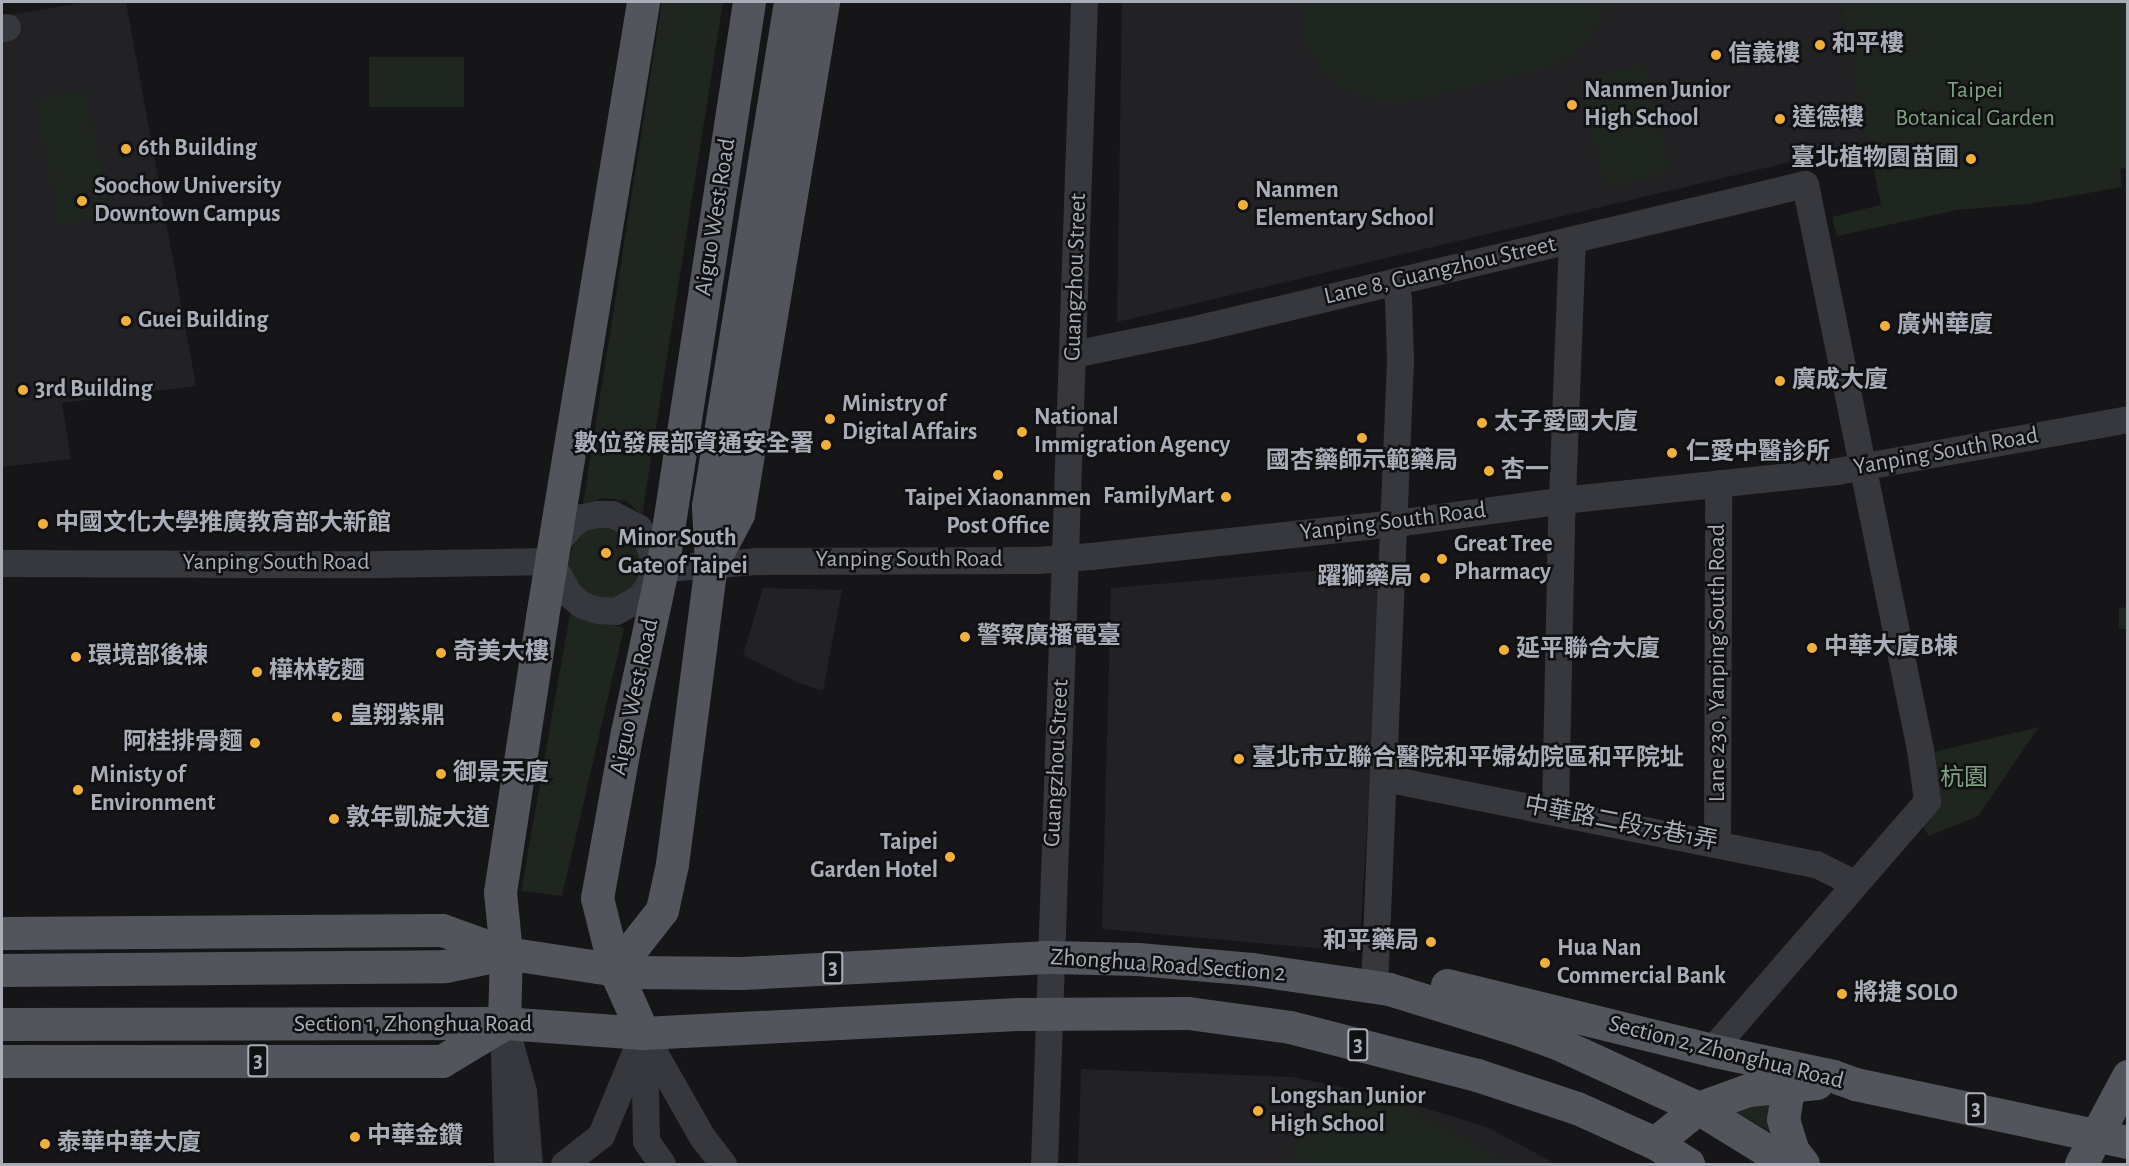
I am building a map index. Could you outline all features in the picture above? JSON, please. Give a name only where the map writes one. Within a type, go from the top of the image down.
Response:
[{"type":"main road","points":[[504,1023],[506,953],[500,892],[551,561],[643,2]]},
{"type":"main road","name":"Aiguo West Road","points":[[615,970],[597,898],[657,569],[749,2]]},
{"type":"main road","name":"Aiguo West Road","points":[[615,970],[662,910],[672,864],[711,565],[708,506],[790,2]]},
{"type":"main road","name":"Aiguo West Road","points":[[711,565],[738,514],[823,2]]},
{"type":"main road","name":"3","points":[[2,933],[442,930],[506,953],[615,970]]},
{"type":"main road","name":"3","points":[[2,970],[445,966],[506,953]]},
{"type":"main road","name":"Zhonghua Road Section 2","points":[[615,970],[742,973],[1051,957],[1138,959],[1252,969],[1381,987],[1557,1043],[1698,1108],[1788,1164]]},
{"type":"main road","points":[[615,970],[643,1033]]},
{"type":"main road","name":"Section 2, Zhonghua Road","points":[[1381,987],[1443,985],[1711,1050],[1833,1076],[1855,1084]]},
{"type":"main road","name":"Zhonghua Road Section 2","points":[[643,1033],[1048,1014],[1188,1014],[1290,1027],[1477,1075],[1577,1108],[1655,1143],[1688,1164]]},
{"type":"main road","name":"3","points":[[2,1061],[442,1061],[504,1023]]},
{"type":"main road","name":"Section 1, Zhonghua Road","points":[[2,1024],[504,1023],[643,1033]]},
{"type":"main road","points":[[2081,1164],[2113,1138],[2127,1076]]},
{"type":"main road","points":[[1796,1084],[1787,1095],[1783,1119],[1793,1151],[1803,1164]]},
{"type":"main road","name":"Section 2, Zhonghua Road","points":[[1655,1143],[1698,1108],[1748,1090],[1796,1084],[1855,1084]]},
{"type":"main road","name":"3","points":[[1855,1084],[2113,1138]]},
{"type":"main road","points":[[2123,1164],[2127,1156]]},
{"type":"street","name":"Guangzhou Street","points":[[1044,1164],[1084,2]]},
{"type":"street","name":"Lane 8, Guangzhou Street","points":[[1073,354],[1168,335],[1394,283],[1806,184],[1863,468]]},
{"type":"street","points":[[1555,811],[1562,501],[1572,241]]},
{"type":"street","points":[[1381,987],[1384,778],[1400,361],[1398,299],[1394,283]]},
{"type":"street","name":"Yanping South Road","points":[[657,569],[756,561],[1066,558],[1395,523],[1562,501],[1863,468],[2127,419]]},
{"type":"street","points":[[1711,1050],[1927,801],[1920,749],[1863,468]]},
{"type":"street","name":"Lane 230, Yanping South Road","points":[[1717,844],[1718,483]]},
{"type":"street","points":[[597,513],[612,514],[638,527],[647,539],[657,569],[639,598],[626,608],[616,611],[598,610],[582,605],[569,594],[551,561],[557,542],[570,526],[582,517],[597,513]]},
{"type":"street","name":"Yanping South Road","points":[[2,563],[377,564],[551,561]]},
{"type":"street","name":"中華路二段75巷1弄","points":[[1384,778],[1816,864],[1854,883]]},
{"type":"street","points":[[504,1023],[503,1091],[507,1164]]},
{"type":"street","points":[[504,1023],[523,1091],[529,1164]]},
{"type":"street","points":[[564,1164],[601,1135],[643,1033]]},
{"type":"street","points":[[643,1033],[646,1141],[662,1164]]},
{"type":"street","points":[[643,1033],[702,1137],[723,1164]]},
{"type":"shaded area","name":"Soochow University Downtown Campus","points":[[88,2],[126,2],[196,386],[62,403],[71,459],[2,467],[2,16]]},
{"type":"shaded area","name":"Nanmen Junior High School","points":[[1122,2],[1840,2],[1870,143],[1117,322]]},
{"type":"shaded area","name":"臺北市立聯合醫院和平婦幼院區和平院址","points":[[1384,565],[1359,952],[1102,929],[1111,588]]},
{"type":"shaded area","points":[[763,588],[842,590],[823,691],[796,682],[743,655]]},
{"type":"shaded area","name":"Longshan Junior High School","points":[[1081,1069],[1292,1077],[1385,1096],[1487,1127],[1556,1164],[1078,1164]]},
{"type":"green space","points":[[662,2],[723,2],[642,516],[627,501],[603,498],[583,505]]},
{"type":"green space","points":[[1302,2],[1608,2],[1595,32],[1573,55],[1547,68],[1402,103],[1373,101],[1345,90],[1323,71],[1307,45],[1301,15]]},
{"type":"green space","name":"Taipei Botanical Garden","points":[[1840,2],[2127,2],[2128,168],[2120,169],[2122,187],[2027,204],[1957,210],[1837,236],[1832,217],[1881,205]]},
{"type":"green space","points":[[369,57],[464,57],[464,107],[369,107]]},
{"type":"green space","points":[[1644,64],[1671,172],[1606,188],[1579,80]]},
{"type":"green space","points":[[86,90],[110,215],[59,225],[35,100]]},
{"type":"green space","points":[[608,523],[639,542],[641,576],[628,593],[607,599],[586,593],[570,574],[568,561],[576,538],[585,529]]},
{"type":"green space","points":[[2128,607],[2127,633],[2126,629],[2119,629],[2119,608]]},
{"type":"green space","points":[[570,614],[624,628],[562,896],[521,891]]},
{"type":"green space","name":"杭園","points":[[2039,727],[1978,816],[1929,836],[1917,818],[1925,754]]},
{"type":"green space","points":[[1371,1098],[1396,1103],[1512,1164],[1291,1164],[1293,1151],[1304,1129],[1323,1111],[1346,1100]]},
{"type":"green space","points":[[1774,1102],[1771,1132],[1731,1109]]},
{"type":"place","name":"和平樓","points":[[1820,45]]},
{"type":"place","name":"信義樓","points":[[1716,55]]},
{"type":"place","name":"Nanmen Junior High School","points":[[1572,105]]},
{"type":"place","name":"達德樓","points":[[1780,119]]},
{"type":"place","name":"6th Building","points":[[126,149]]},
{"type":"place","name":"臺北植物園苗圃","points":[[1971,159]]},
{"type":"place","name":"Soochow University Downtown Campus","points":[[82,201]]},
{"type":"place","name":"Nanmen Elementary School","points":[[1243,205]]},
{"type":"place","name":"Guei Building","points":[[126,321]]},
{"type":"place","name":"廣州華廈","points":[[1885,326]]},
{"type":"place","name":"廣成大廈","points":[[1780,381]]},
{"type":"place","name":"3rd Building","points":[[23,390]]},
{"type":"place","name":"Ministry of Digital Affairs","points":[[830,419]]},
{"type":"place","name":"太子愛國大廈","points":[[1482,423]]},
{"type":"place","name":"National Immigration Agency","points":[[1022,432]]},
{"type":"place","name":"國杏藥師示範藥局","points":[[1362,438]]},
{"type":"place","name":"數位發展部資通安全署","points":[[826,445]]},
{"type":"place","name":"仁愛中醫診所","points":[[1672,453]]},
{"type":"place","name":"杏一","points":[[1489,471]]},
{"type":"place","name":"Taipei Xiaonanmen Post Office","points":[[998,475]]},
{"type":"place","name":"FamilyMart","points":[[1226,497]]},
{"type":"place","name":"中國文化大學推廣教育部大新館","points":[[43,524]]},
{"type":"place","name":"Minor South Gate of Taipei","points":[[606,553]]},
{"type":"place","name":"Great Tree Pharmacy","points":[[1442,559]]},
{"type":"place","name":"躍獅藥局","points":[[1425,578]]},
{"type":"place","name":"警察廣播電臺","points":[[965,637]]},
{"type":"place","name":"中華大廈B棟","points":[[1812,648]]},
{"type":"place","name":"延平聯合大廈","points":[[1504,650]]},
{"type":"place","name":"奇美大樓","points":[[441,653]]},
{"type":"place","name":"環境部後棟","points":[[76,657]]},
{"type":"place","name":"樺林乾麵","points":[[257,672]]},
{"type":"place","name":"皇翔紫鼎","points":[[337,717]]},
{"type":"place","name":"阿桂排骨麵","points":[[255,743]]},
{"type":"place","name":"臺北市立聯合醫院和平婦幼院區和平院址","points":[[1239,759]]},
{"type":"place","name":"御景天廈","points":[[441,774]]},
{"type":"place","name":"Ministy of Environment","points":[[78,790]]},
{"type":"place","name":"敦年凱旋大道","points":[[334,819]]},
{"type":"place","name":"Taipei Garden Hotel","points":[[950,857]]},
{"type":"place","name":"和平藥局","points":[[1431,942]]},
{"type":"place","name":"Hua Nan Commercial Bank","points":[[1545,963]]},
{"type":"place","name":"將捷 SOLO","points":[[1842,994]]},
{"type":"place","name":"Longshan Junior High School","points":[[1258,1111]]},
{"type":"place","name":"中華金鑽","points":[[355,1137]]},
{"type":"place","name":"泰華中華大廈","points":[[45,1144]]}]
